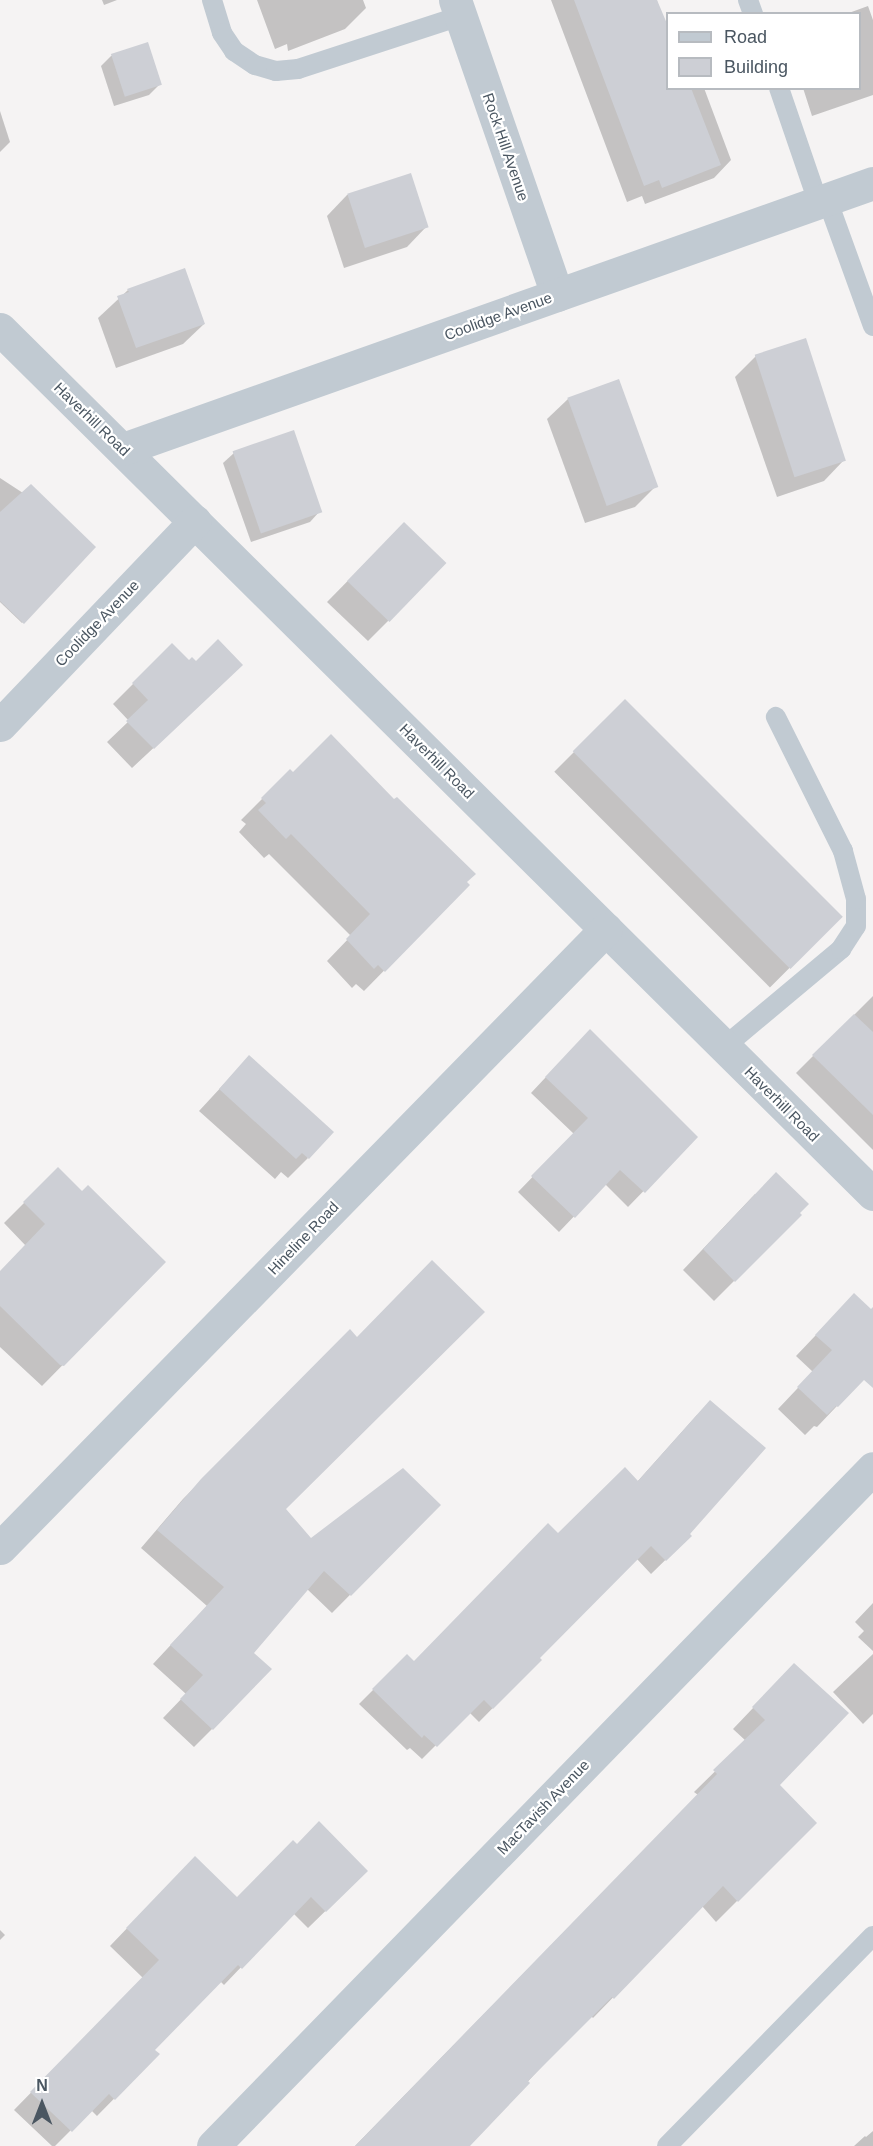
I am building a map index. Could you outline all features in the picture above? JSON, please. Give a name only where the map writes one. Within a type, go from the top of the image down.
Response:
[{"type":"street","name":"Rock Hill Avenue","points":[[457,8],[557,295]]},
{"type":"street","name":"Coolidge Avenue","points":[[123,449],[873,183]]},
{"type":"street","name":"Haverhill Road","points":[[0,329],[873,1194]]},
{"type":"street","name":"Coolidge Avenue","points":[[0,724],[195,521]]},
{"type":"street","name":"Hineline Road","points":[[0,1548],[606,929]]},
{"type":"street","name":"MacTavish Avenue","points":[[213,2146],[873,1468]]},
{"type":"lane","points":[[212,0],[222,33],[234,51],[255,65],[276,71],[298,69],[457,8]]},
{"type":"lane","points":[[780,90],[873,326]]},
{"type":"lane","points":[[724,1047],[841,949],[856,926],[856,898],[843,851],[776,717]]},
{"type":"lane","points":[[667,2146],[873,1936]]},
{"type":"building","points":[[574,0],[657,0],[666,21],[666,90],[692,90],[721,165],[662,188],[659,180],[644,186]]},
{"type":"building","points":[[148,42],[162,85],[125,97],[111,54]]},
{"type":"building","points":[[411,173],[429,227],[365,248],[347,194]]},
{"type":"building","points":[[185,268],[205,324],[136,348],[117,296],[129,292],[127,289]]},
{"type":"building","points":[[806,338],[846,461],[795,477],[755,355]]},
{"type":"building","points":[[619,379],[658,487],[607,506],[567,398]]},
{"type":"building","points":[[294,430],[322,512],[261,533],[233,451]]},
{"type":"building","points":[[31,484],[96,547],[24,624],[0,601],[0,512]]},
{"type":"building","points":[[404,522],[446,563],[389,622],[347,581]]},
{"type":"building","points":[[218,639],[243,665],[154,749],[126,721],[148,700],[132,683],[172,643],[189,660],[192,657],[196,661]]},
{"type":"building","points":[[625,699],[843,917],[790,969],[573,751]]},
{"type":"building","points":[[331,734],[394,799],[397,797],[476,874],[467,882],[470,885],[385,972],[378,965],[374,969],[346,939],[370,914],[291,834],[286,839],[258,810],[266,803],[261,798],[290,769],[293,772]]},
{"type":"building","points":[[854,1014],[873,1032],[873,1115],[812,1055]]},
{"type":"building","points":[[590,1029],[698,1137],[645,1193],[620,1170],[575,1218],[531,1176],[588,1118],[545,1077]]},
{"type":"building","points":[[249,1055],[334,1132],[309,1159],[302,1153],[296,1159],[219,1089]]},
{"type":"building","points":[[58,1167],[82,1191],[88,1185],[166,1262],[64,1366],[60,1365],[0,1306],[0,1271],[45,1224],[23,1202]]},
{"type":"building","points":[[776,1172],[809,1204],[800,1213],[802,1215],[735,1282],[703,1249]]},
{"type":"building","points":[[432,1260],[485,1312],[286,1509],[311,1538],[403,1468],[441,1505],[351,1596],[324,1571],[254,1653],[272,1669],[213,1730],[180,1699],[203,1675],[170,1645],[224,1587],[157,1530],[201,1479],[350,1329],[357,1337]]},
{"type":"building","points":[[854,1293],[871,1309],[873,1307],[873,1388],[864,1380],[827,1415],[797,1387],[832,1350],[815,1335]]},
{"type":"building","points":[[710,1400],[766,1448],[690,1534],[692,1536],[666,1561],[651,1546],[493,1709],[484,1700],[437,1747],[424,1735],[422,1738],[372,1689],[407,1654],[414,1661],[548,1523],[558,1533],[625,1467],[638,1481]]},
{"type":"building","points":[[794,1663],[849,1713],[780,1785],[817,1823],[738,1902],[723,1886],[614,1999],[612,1997],[528,2081],[530,2083],[470,2146],[355,2146],[717,1774],[713,1770],[765,1720],[752,1707]]},
{"type":"building","points":[[319,1821],[368,1871],[326,1912],[311,1897],[242,1969],[238,1965],[155,2050],[160,2054],[115,2100],[109,2094],[72,2132],[30,2092],[159,1960],[126,1928],[195,1856],[237,1897],[293,1840],[297,1844]]}]
